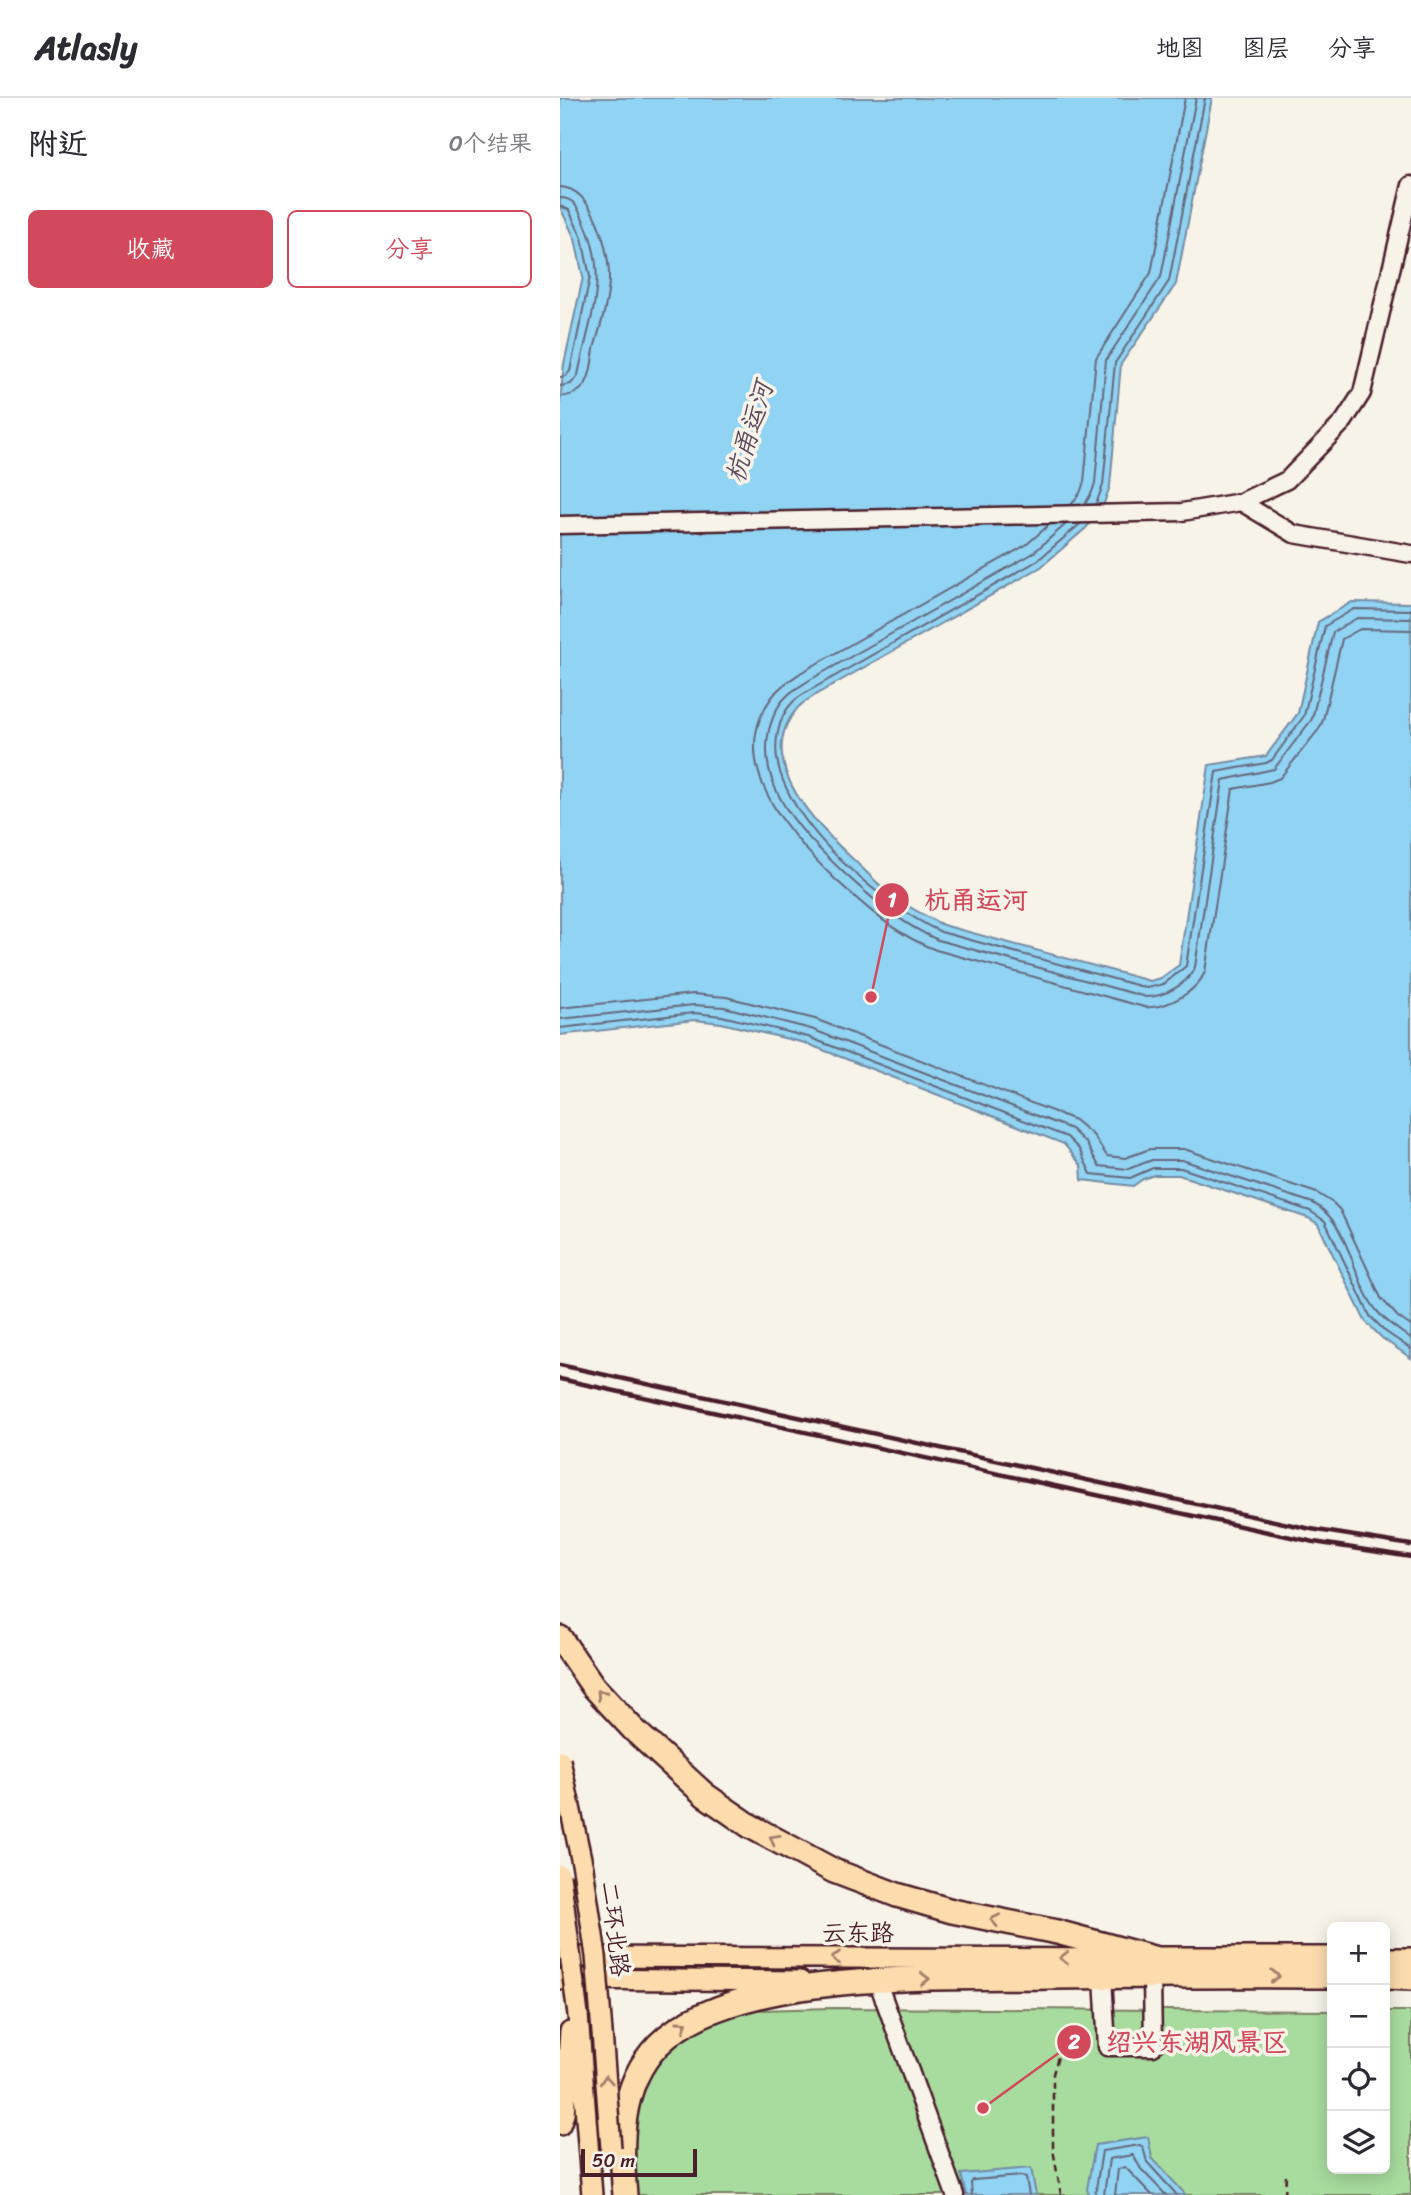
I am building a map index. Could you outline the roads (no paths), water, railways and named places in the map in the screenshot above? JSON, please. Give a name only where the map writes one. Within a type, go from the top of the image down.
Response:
[{"type":"highway","points":[[560,1638],[593,1686],[634,1730],[697,1788],[750,1826],[834,1871],[941,1908],[1057,1932],[1154,1967],[1327,1976]]},
{"type":"highway","points":[[625,2195],[622,2167],[623,2117],[636,2077],[656,2046],[685,2022],[719,2007],[765,1996],[867,1980],[1103,1977],[1154,1967],[1327,1959]]},
{"type":"highway","points":[[1390,1960],[1411,1960]]},
{"type":"highway","points":[[1390,1977],[1411,1978]]},
{"type":"main road","name":"二环北路","points":[[560,1760],[583,1868],[596,1956],[614,2195]]},
{"type":"main road","name":"二环北路","points":[[560,1875],[578,2015],[592,2195]]},
{"type":"main road","name":"云东路","points":[[560,1957],[1154,1967]]},
{"type":"main road","name":"云东路","points":[[560,1979],[730,1982],[867,1980]]},
{"type":"main road","points":[[560,2125],[564,2114],[569,2036],[578,2015]]},
{"type":"street","points":[[560,525],[1182,512],[1241,502],[1287,480],[1344,421],[1362,393],[1411,185]]},
{"type":"street","points":[[1241,502],[1294,534],[1411,554]]},
{"type":"street","points":[[1103,1977],[1107,2047],[1153,2047],[1154,1967]]},
{"type":"street","points":[[867,1980],[955,2195]]},
{"type":"water","points":[[560,98],[1212,98],[1176,284],[1121,364],[1110,486],[1102,509],[1086,528],[1041,567],[803,703],[784,730],[782,751],[786,773],[810,814],[878,884],[910,907],[943,925],[1150,981],[1161,978],[1179,965],[1209,765],[1266,756],[1298,713],[1318,622],[1352,602],[1411,603],[1411,1358],[1382,1338],[1365,1321],[1318,1224],[1308,1218],[1179,1175],[1154,1175],[1133,1186],[1082,1180],[1081,1165],[1064,1144],[805,1043],[721,1023],[695,1020],[560,1035],[560,402],[564,364],[583,277],[575,239],[560,207]]},
{"type":"water","points":[[1148,2137],[1152,2158],[1186,2195],[1089,2195],[1087,2189],[1095,2145]]},
{"type":"water","points":[[1031,2168],[1036,2195],[966,2195],[961,2174]]},
{"type":"railway","points":[[560,1365],[1311,1529],[1411,1545]]},
{"type":"railway","points":[[560,1379],[1314,1542],[1411,1557]]},
{"type":"place","name":"杭甬运河","points":[[871,997]]},
{"type":"place","name":"绍兴东湖风景区","points":[[983,2108]]}]
